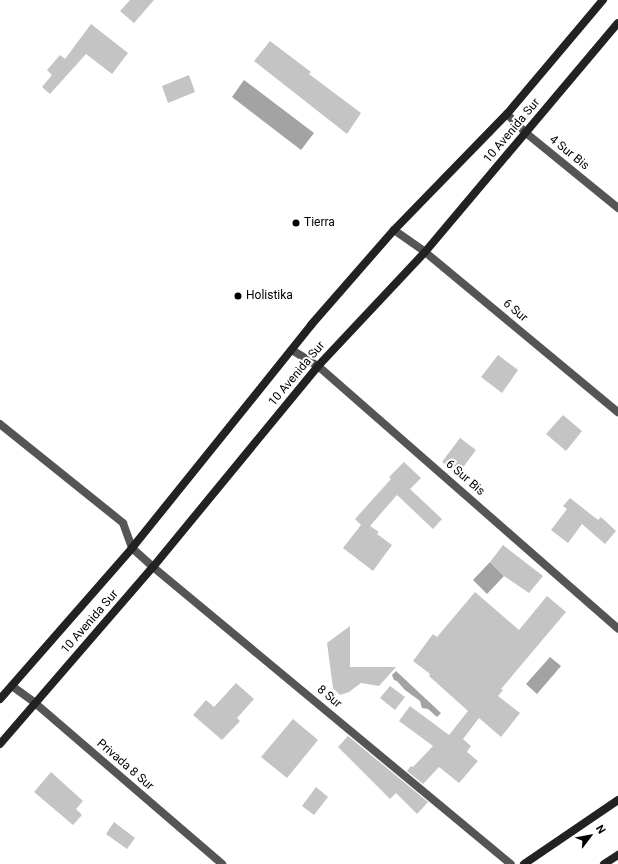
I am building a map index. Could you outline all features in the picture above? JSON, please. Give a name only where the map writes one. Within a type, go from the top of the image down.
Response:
[{"type":"street","points":[[0,699],[132,548],[311,325],[394,230],[507,114],[603,0]]},
{"type":"street","name":"10 Avenida Sur","points":[[0,744],[153,567],[318,366],[425,252],[618,23]]},
{"type":"street","name":"4 Sur Bis","points":[[507,114],[526,133],[618,208]]},
{"type":"street","name":"6 Sur","points":[[394,230],[425,252],[618,412]]},
{"type":"street","name":"6 Sur Bis","points":[[292,350],[318,366],[618,629]]},
{"type":"street","points":[[0,424],[123,523],[132,548]]},
{"type":"street","name":"8 Sur","points":[[132,548],[511,864]]},
{"type":"street","name":"Privada 8 Sur","points":[[12,686],[35,703],[222,864]]},
{"type":"street","points":[[524,864],[618,800]]},
{"type":"street","points":[[604,864],[618,855]]},
{"type":"shaded area","points":[[244,80],[314,133],[301,150],[232,97]]},
{"type":"shaded area","points":[[490,562],[504,576],[487,594],[473,580]]},
{"type":"shaded area","points":[[550,657],[561,666],[537,694],[526,684]]},
{"type":"shaded area","points":[[396,671],[441,713],[437,717],[428,709],[422,708],[420,701],[394,680],[392,675]]},
{"type":"building","points":[[130,0],[154,0],[134,23],[120,11]]},
{"type":"building","points":[[91,24],[128,53],[112,74],[86,54],[50,94],[42,87],[52,75],[47,70],[60,55],[65,59]]},
{"type":"building","points":[[270,41],[311,72],[309,74],[361,113],[347,134],[254,61]]},
{"type":"building","points":[[189,75],[195,92],[168,103],[162,86]]},
{"type":"building","points":[[498,355],[518,370],[502,393],[481,377]]},
{"type":"building","points":[[563,415],[582,431],[566,451],[546,434]]},
{"type":"building","points":[[460,438],[476,450],[458,474],[442,462]]},
{"type":"building","points":[[404,462],[421,478],[410,489],[442,519],[433,529],[397,495],[370,526],[379,532],[377,534],[392,545],[373,571],[343,548],[361,525],[355,519],[391,479],[389,477]]},
{"type":"building","points":[[570,498],[598,520],[601,517],[616,531],[605,544],[582,524],[568,543],[551,530],[567,509],[563,506]]},
{"type":"building","points":[[503,545],[543,576],[529,593],[504,576],[490,562]]},
{"type":"building","points":[[475,592],[519,630],[547,596],[566,612],[501,689],[503,690],[498,696],[520,713],[501,737],[479,718],[463,739],[471,746],[467,752],[478,761],[459,783],[439,767],[423,784],[407,771],[411,766],[413,767],[433,746],[399,721],[410,706],[449,735],[468,711],[429,676],[430,674],[413,661],[433,634],[437,637]]},
{"type":"building","points":[[350,626],[350,667],[396,667],[379,686],[361,683],[349,692],[340,695],[333,688],[327,643]]},
{"type":"building","points":[[236,683],[254,699],[237,718],[240,721],[222,740],[193,715],[206,700],[214,707]]},
{"type":"building","points":[[390,686],[405,697],[395,710],[380,698]]},
{"type":"building","points":[[293,719],[318,740],[287,778],[261,757]]},
{"type":"building","points":[[348,736],[428,802],[417,814],[396,793],[390,799],[338,747]]},
{"type":"building","points":[[51,772],[83,801],[76,809],[82,815],[73,825],[34,792]]},
{"type":"building","points":[[316,787],[328,797],[314,815],[302,806]]},
{"type":"building","points":[[114,822],[135,838],[127,849],[106,834]]},
{"type":"place","name":"Tierra","points":[[296,223]]},
{"type":"place","name":"Holistika","points":[[238,296]]}]
